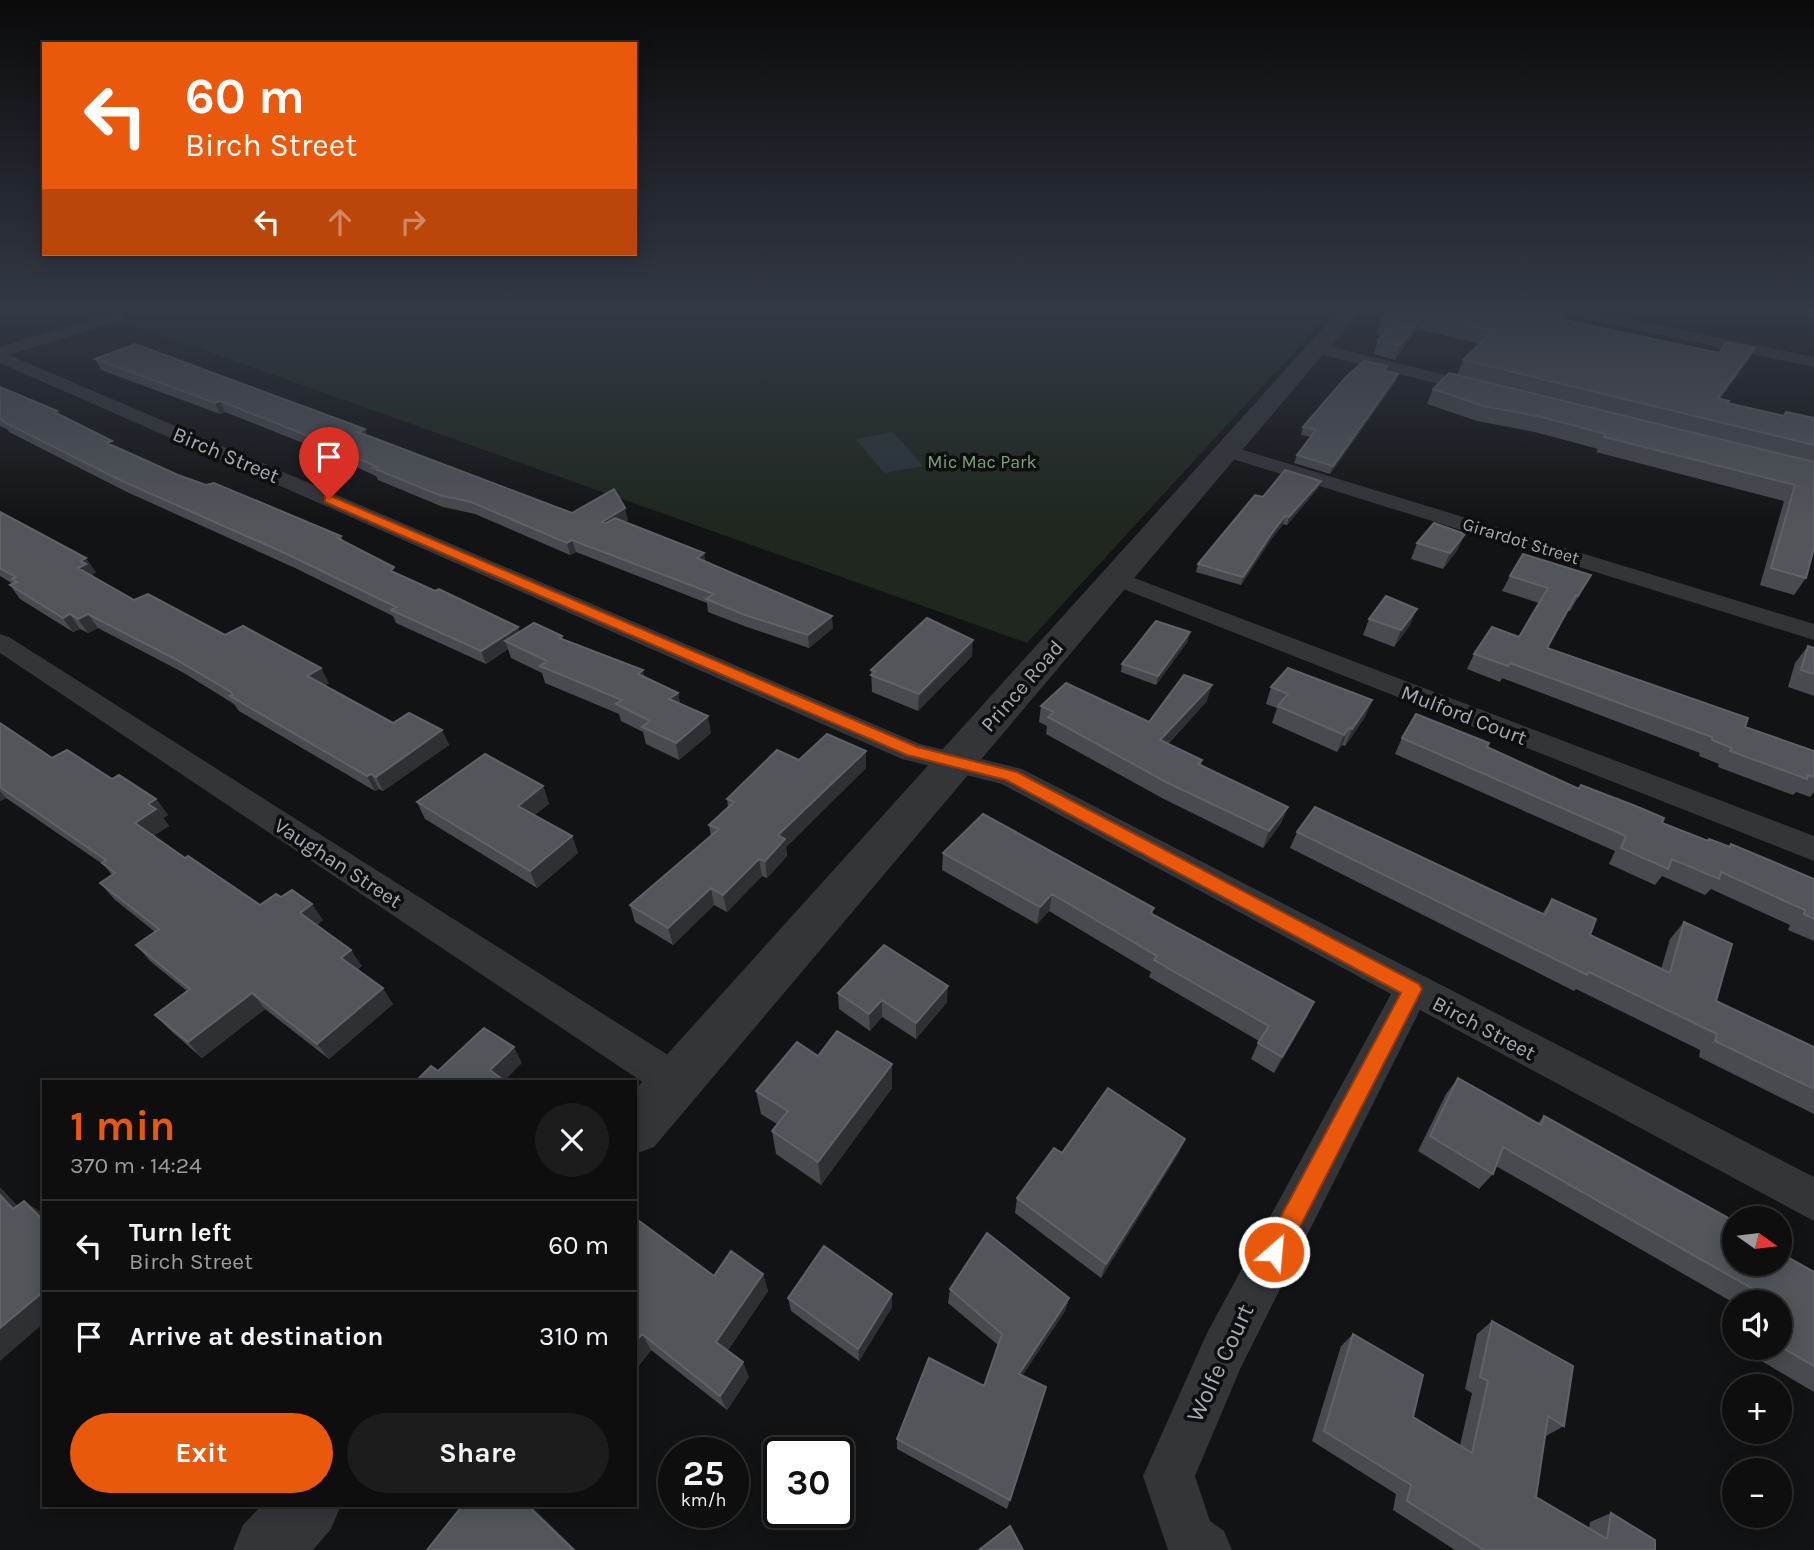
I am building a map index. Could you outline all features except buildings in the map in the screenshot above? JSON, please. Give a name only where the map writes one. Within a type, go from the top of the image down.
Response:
[{"type":"street","name":"Birch Street","points":[[58,379],[912,752],[1011,776],[1814,1200]]},
{"type":"street","name":"Prince Road","points":[[637,1127],[1290,379]]},
{"type":"street","points":[[1442,379],[1505,395]]},
{"type":"street","name":"Girardot Street","points":[[1227,451],[1814,632]]},
{"type":"street","name":"Mulford Court","points":[[1116,578],[1814,849]]},
{"type":"street","name":"Vaughan Street","points":[[0,642],[677,1082]]},
{"type":"street","name":"Wolfe Court","points":[[1205,1550],[1190,1539],[1169,1476],[1223,1350],[1412,989]]},
{"type":"street","points":[[268,1550],[305,1507]]},
{"type":"green space","name":"Mic Mac Park","points":[[286,379],[1269,379],[1027,643]]},
{"type":"shaded area","points":[[893,432],[923,466],[884,473],[856,439]]},
{"type":"route","points":[[329,499],[912,752],[1011,776],[1412,989],[1388,1030],[1274,1252]]}]
